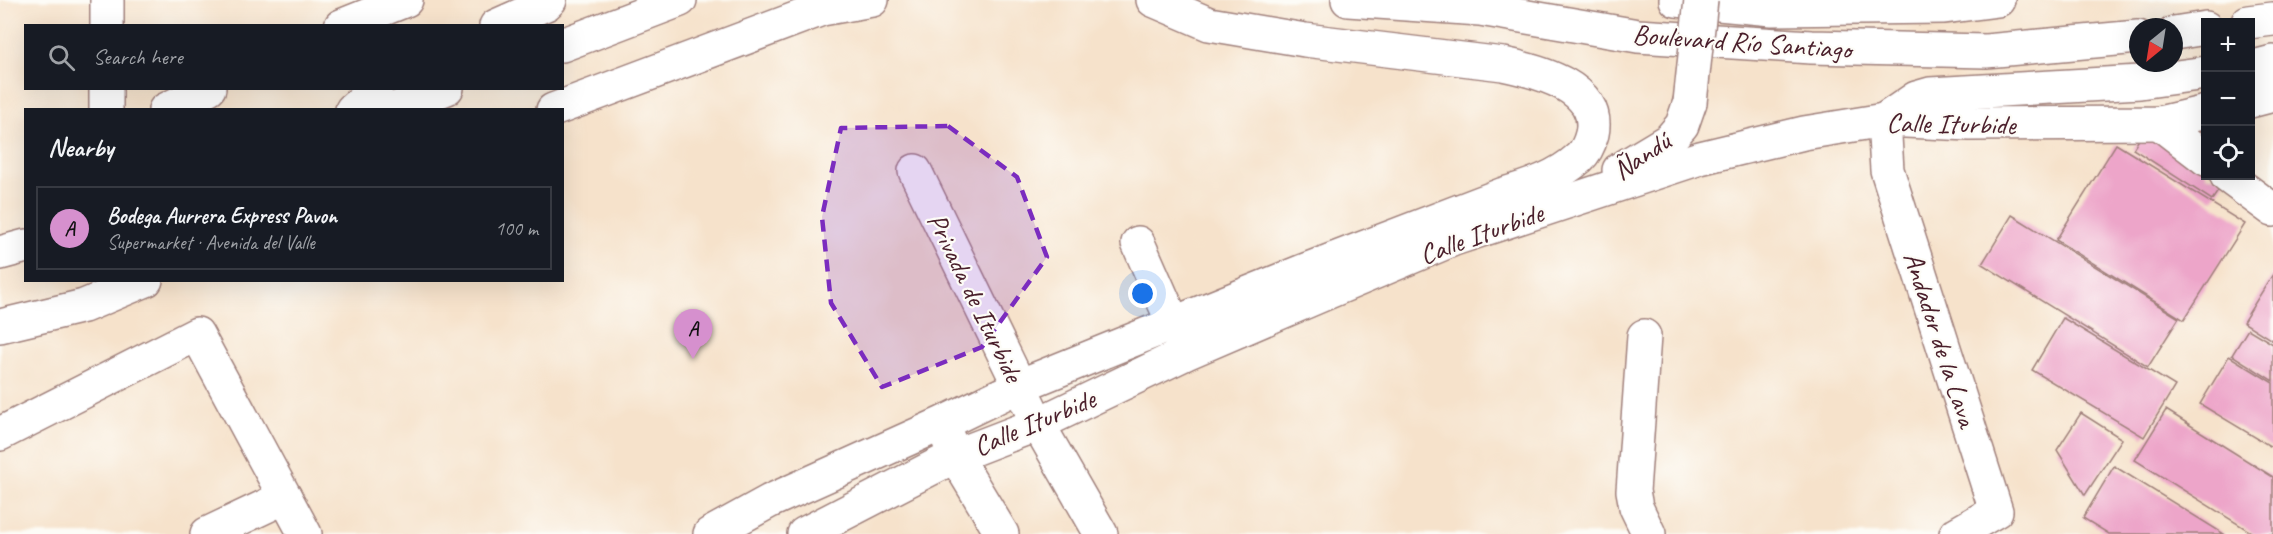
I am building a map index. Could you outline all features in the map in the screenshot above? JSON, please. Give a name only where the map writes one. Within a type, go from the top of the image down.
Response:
[{"type":"street","points":[[107,0],[107,24]]},
{"type":"street","points":[[335,0],[335,24]]},
{"type":"street","points":[[346,24],[406,0]]},
{"type":"street","points":[[501,24],[546,4],[550,0]]},
{"type":"street","points":[[564,44],[680,0]]},
{"type":"street","points":[[558,108],[822,9],[872,0]]},
{"type":"street","name":"Calle Iturbide","points":[[804,534],[955,456],[1038,424],[1186,353],[1454,239],[1542,197],[1562,171],[1582,156],[1590,141],[1594,124],[1583,99],[1572,88],[1533,70],[1503,64],[1305,40],[1209,24],[1153,0]]},
{"type":"street","name":"Boulevard Río Santiago","points":[[1348,0],[1480,9],[1638,36],[1811,47],[1986,51],[2129,38]]},
{"type":"street","name":"Boulevard Río Santiago","points":[[1676,0],[1772,9],[1944,7],[1998,0]]},
{"type":"street","name":"Ñandú","points":[[1584,195],[1617,170],[1669,140],[1682,124],[1690,102],[1701,0]]},
{"type":"street","points":[[2255,21],[2273,19]]},
{"type":"street","points":[[2183,32],[2201,29]]},
{"type":"street","points":[[2255,67],[2273,62]]},
{"type":"street","points":[[1884,120],[1916,98],[1930,94],[2140,82],[2201,74]]},
{"type":"street","points":[[106,90],[106,108]]},
{"type":"street","points":[[169,108],[205,90]]},
{"type":"street","points":[[354,108],[374,90]]},
{"type":"street","points":[[397,108],[442,90]]},
{"type":"street","points":[[2255,100],[2273,95]]},
{"type":"street","name":"Calle Iturbide","points":[[710,534],[770,501],[1019,386],[1315,266],[1504,194],[1542,197],[1584,195],[1700,158],[1804,133],[1884,120],[1970,124],[2158,123],[2201,113]]},
{"type":"street","name":"Andador de la Lava","points":[[1884,120],[1887,170],[1996,511],[1956,534]]},
{"type":"street","points":[[2158,123],[2201,156]]},
{"type":"street","name":"Privada de Iturbide","points":[[915,171],[1038,424],[1101,534]]},
{"type":"street","points":[[2232,180],[2273,210]]},
{"type":"street","points":[[1138,243],[1186,353]]},
{"type":"street","points":[[0,253],[24,247]]},
{"type":"street","points":[[0,326],[84,306],[141,282]]},
{"type":"street","points":[[0,434],[197,334],[305,534]]},
{"type":"street","points":[[1644,336],[1633,491],[1636,507],[1649,534]]},
{"type":"street","points":[[941,424],[955,456],[1002,534]]},
{"type":"street","points":[[207,534],[285,497]]},
{"type":"street","points":[[770,501],[784,534]]},
{"type":"highlighted area","points":[[948,126],[1017,177],[1047,257],[982,347],[882,387],[831,303],[822,217],[841,128]]},
{"type":"building","points":[[2145,130],[2201,166],[2201,180],[2225,181],[2212,200],[2133,149]]},
{"type":"building","points":[[2116,144],[2245,224],[2184,320],[2056,240]]},
{"type":"building","points":[[2012,215],[2179,318],[2148,367],[1982,264]]},
{"type":"building","points":[[2273,274],[2273,341],[2243,322]]},
{"type":"building","points":[[2063,318],[2175,386],[2144,437],[2032,370]]},
{"type":"building","points":[[2248,329],[2273,344],[2273,381],[2232,355]]},
{"type":"building","points":[[2229,356],[2273,383],[2273,448],[2200,404]]},
{"type":"building","points":[[2166,410],[2273,477],[2273,534],[2254,534],[2135,460]]},
{"type":"building","points":[[2081,413],[2122,439],[2085,495],[2057,450]]},
{"type":"building","points":[[2114,466],[2224,534],[2109,534],[2083,518]]},
{"type":"place","name":"Bodega Aurrera Express Pavon","points":[[693,359]]}]
